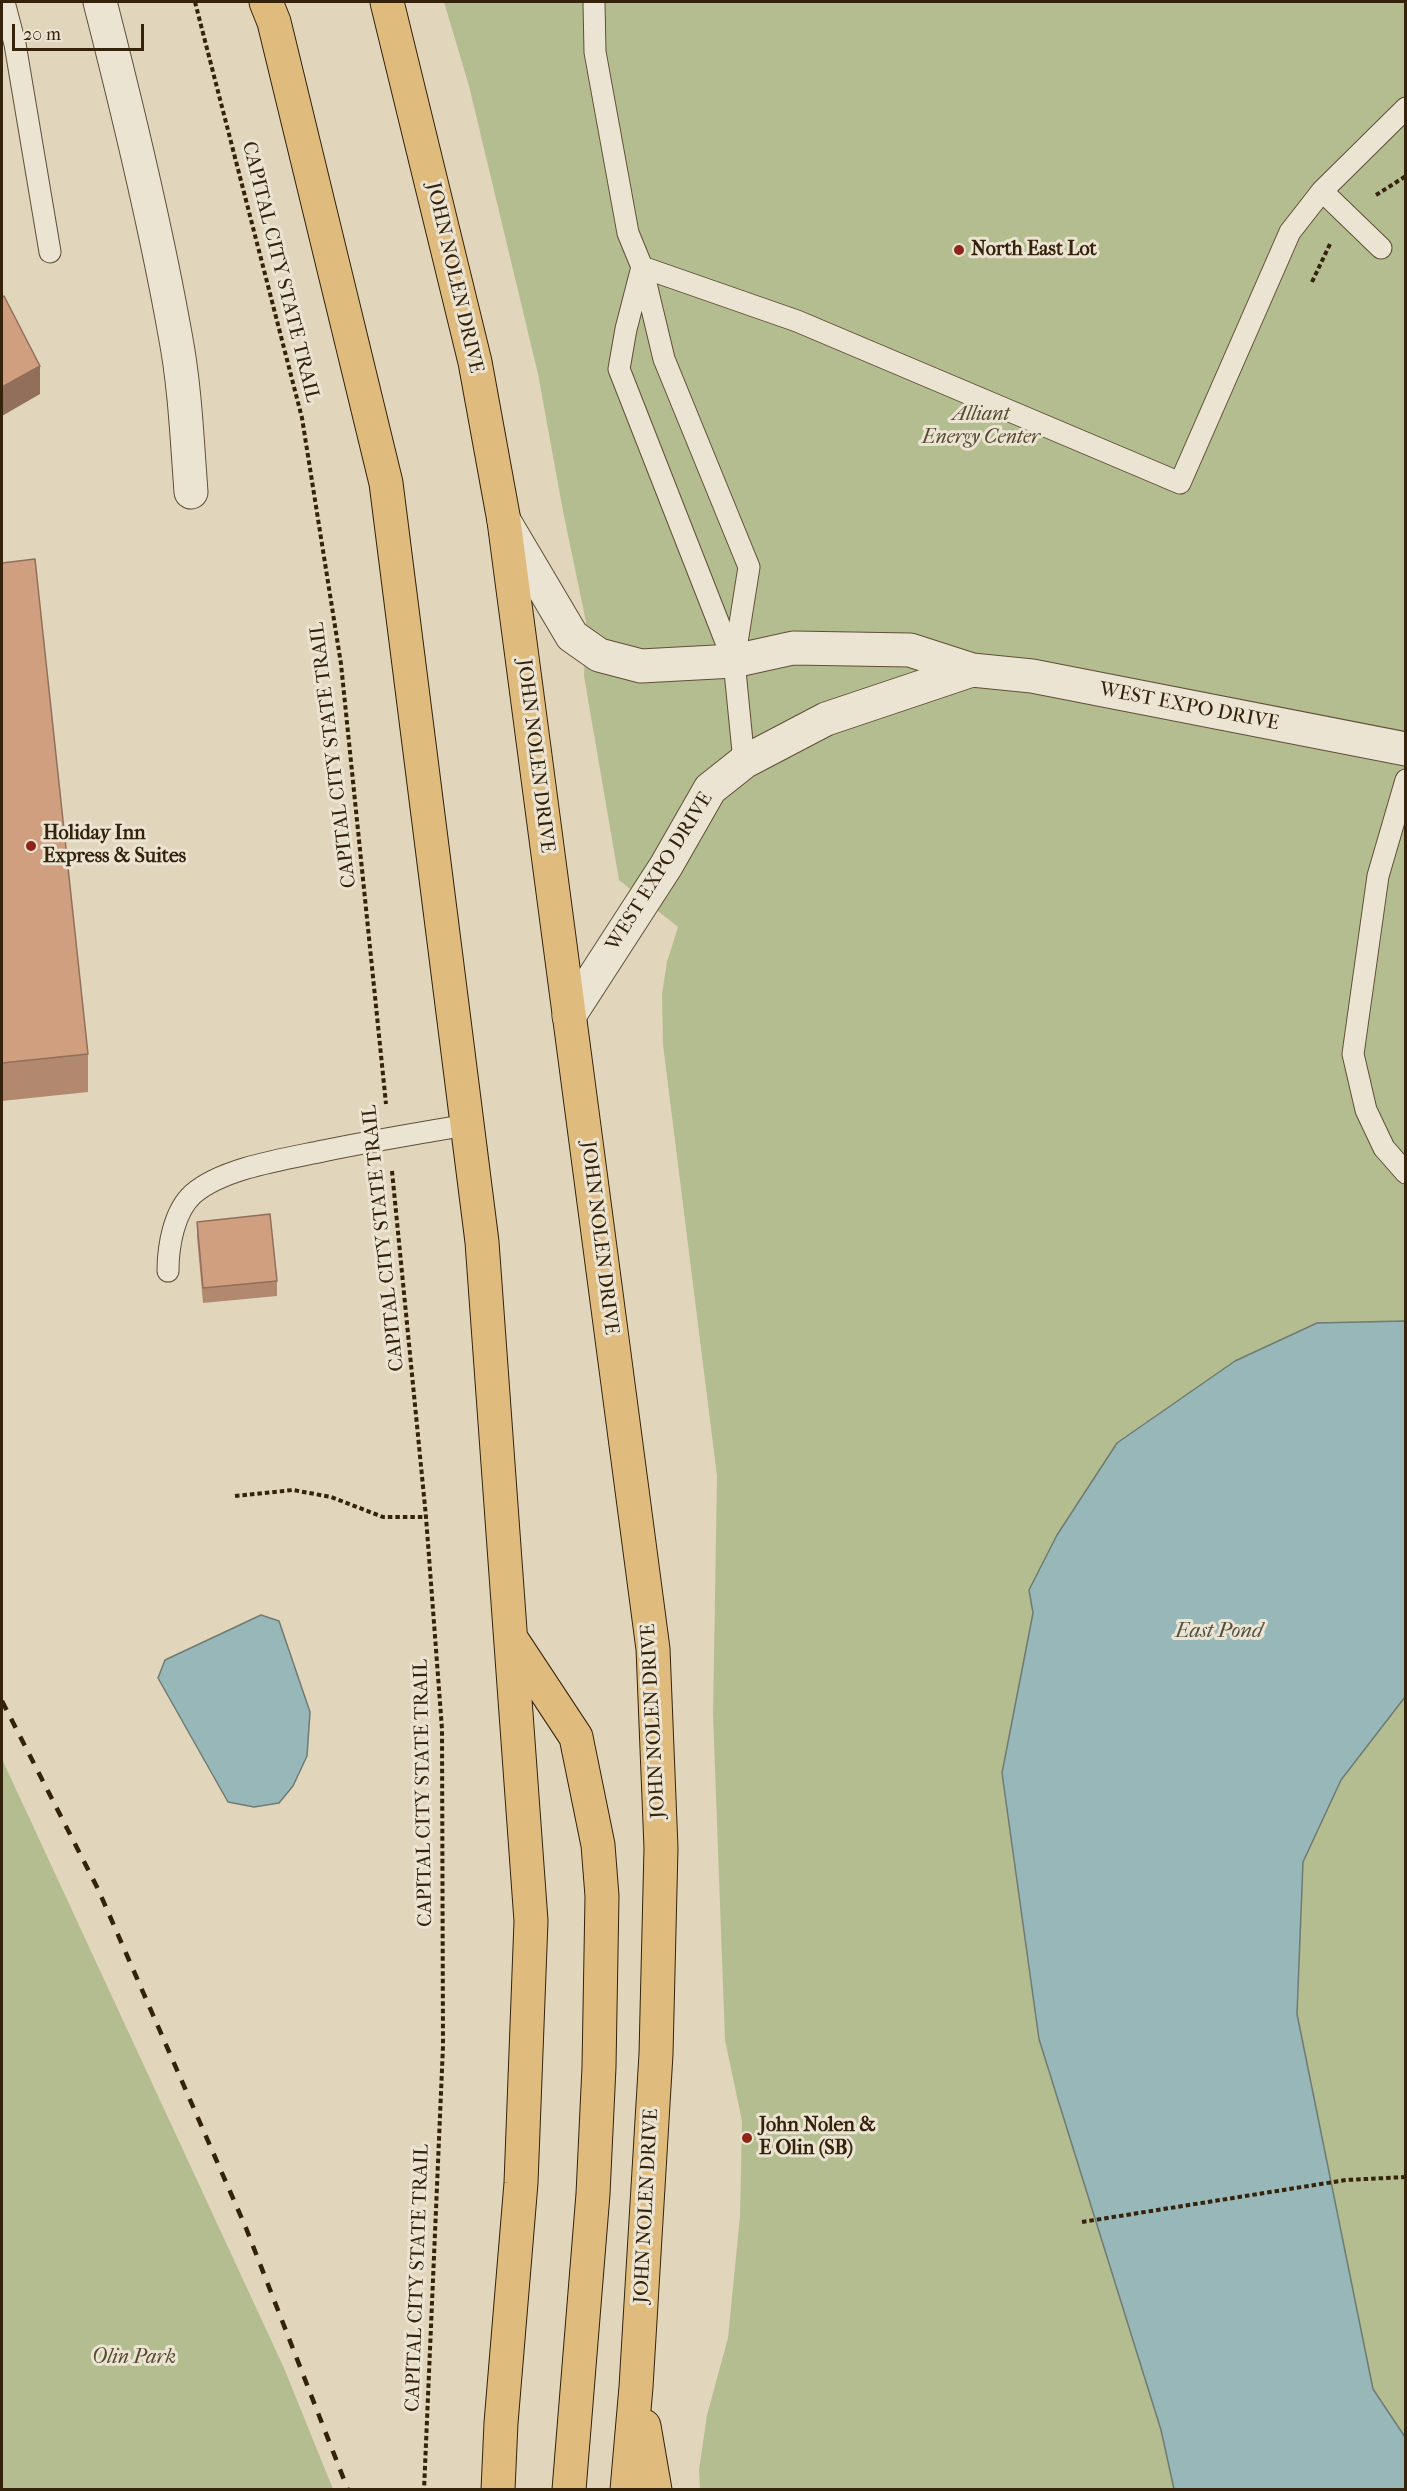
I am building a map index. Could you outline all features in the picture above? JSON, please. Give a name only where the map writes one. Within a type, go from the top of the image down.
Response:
[{"type":"main road","points":[[266,2],[274,22],[386,483],[482,1242],[531,1921],[521,2183],[501,2423],[498,2490]]},
{"type":"main road","name":"JOHN NOLEN DRIVE","points":[[387,2],[475,362],[504,521],[653,1661],[661,1848],[656,2054],[636,2387],[627,2490]]},
{"type":"main road","points":[[511,1638],[576,1737],[598,1845],[602,1896],[598,2102],[593,2194],[569,2490]]},
{"type":"main road","points":[[636,2387],[656,2490]]},
{"type":"street","points":[[100,2],[123,94],[176,335],[186,420],[191,492]]},
{"type":"street","name":"WEST EXPO DRIVE","points":[[504,521],[572,636],[599,655],[641,666],[734,662],[793,648],[910,650],[972,670],[1032,676],[1406,749]]},
{"type":"street","name":"WEST EXPO DRIVE","points":[[569,1016],[666,866],[710,789],[744,762],[826,719],[972,670]]},
{"type":"lane","points":[[4,2],[15,44],[50,252]]},
{"type":"lane","points":[[594,2],[595,52],[628,233],[642,267],[664,359],[749,567],[734,662],[744,762]]},
{"type":"lane","points":[[642,267],[797,321],[1180,483],[1290,232],[1322,191],[1406,108]]},
{"type":"lane","points":[[1322,191],[1381,248]]},
{"type":"lane","points":[[642,267],[626,329],[619,369],[734,662]]},
{"type":"lane","points":[[1406,780],[1378,876],[1353,1054],[1366,1110],[1384,1148],[1406,1173]]},
{"type":"lane","points":[[168,1270],[168,1249],[180,1214],[192,1195],[207,1186],[262,1163],[467,1125]]},
{"type":"path","name":"CAPITAL CITY STATE TRAIL","points":[[195,2],[302,418],[341,664],[426,1517],[442,1729],[442,2046],[424,2490]]},
{"type":"path","points":[[235,1496],[293,1490],[331,1497],[383,1517],[426,1517]]},
{"type":"path","points":[[1082,2222],[1346,2180],[1406,2177]]},
{"type":"green space","name":"Alliant Energy Center","points":[[444,2],[1405,2],[1405,2489],[700,2489],[699,2470],[707,2415],[728,2338],[740,2216],[742,2121],[725,2040],[713,1714],[717,1476],[663,1045],[662,994],[667,962],[678,927],[619,880],[584,676],[586,622],[538,374],[469,86]]},
{"type":"green space","name":"Olin Park","points":[[2,1759],[284,2368],[333,2489],[2,2489]]},
{"type":"water","name":"East Pond","points":[[1405,1321],[1405,1697],[1341,1780],[1303,1862],[1297,2014],[1373,2389],[1405,2437],[1405,2489],[1174,2489],[1161,2430],[1039,2039],[1002,1773],[1033,1613],[1029,1590],[1057,1535],[1117,1443],[1235,1361],[1317,1323]]},
{"type":"water","points":[[261,1615],[279,1621],[310,1712],[307,1756],[293,1786],[279,1803],[254,1807],[228,1802],[158,1678],[165,1660]]},
{"type":"building","points":[[4,296],[40,366],[2,387],[2,297]]},
{"type":"building","name":"Holiday Inn Express & Suites","points":[[35,559],[88,1054],[2,1063],[2,563]]},
{"type":"building","points":[[270,1214],[277,1281],[203,1288],[197,1222]]},
{"type":"railway","points":[[2,1701],[98,1889],[246,2228],[348,2490]]},
{"type":"place","name":"North East Lot","points":[[959,250]]},
{"type":"place","name":"Holiday Inn Express & Suites","points":[[31,846]]},
{"type":"place","name":"John Nolen & E Olin (SB)","points":[[747,2138]]}]
